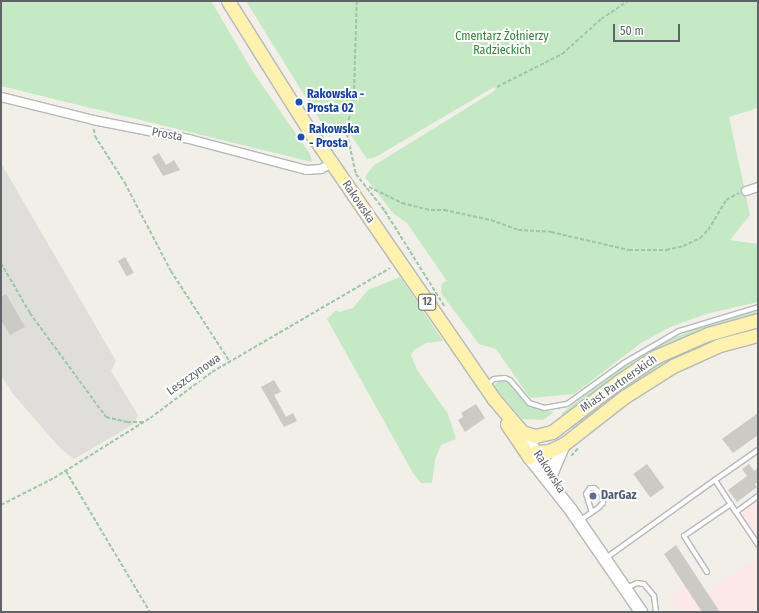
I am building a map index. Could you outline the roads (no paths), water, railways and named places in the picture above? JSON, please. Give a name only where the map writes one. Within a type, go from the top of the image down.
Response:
[{"type":"main road","name":"Rakowska","points":[[228,1],[268,68],[332,163],[494,399],[522,432],[533,454],[641,612]]},
{"type":"main road","name":"Miast Partnerskich","points":[[533,454],[552,432],[618,382],[655,357],[708,334],[758,320]]},
{"type":"main road","name":"Miast Partnerskich","points":[[533,454],[548,451],[564,444],[624,397],[674,366],[720,345],[758,335]]},
{"type":"main road","name":"Rakowska","points":[[494,399],[505,422],[551,475],[571,510]]},
{"type":"main road","name":"Miast Partnerskich","points":[[522,432],[535,436],[552,432]]},
{"type":"main road","name":"Miast Partnerskich","points":[[551,475],[564,444]]},
{"type":"street","name":"Prosta","points":[[1,97],[92,120],[190,139],[306,170],[321,169],[332,163]]},
{"type":"street","points":[[746,191],[758,187]]},
{"type":"lane","points":[[485,386],[494,379],[505,378],[510,380],[529,403],[544,408],[567,404],[624,363],[679,331],[758,307]]},
{"type":"lane","points":[[605,559],[758,450]]},
{"type":"lane","points":[[715,480],[758,545]]},
{"type":"lane","points":[[578,521],[592,512],[603,503],[603,499],[598,490],[590,488],[586,494],[592,512]]},
{"type":"lane","points":[[736,512],[758,496]]},
{"type":"lane","points":[[707,572],[684,536],[731,504]]},
{"type":"lane","points":[[625,588],[636,583],[644,584],[654,596],[656,612]]},
{"type":"place","name":"Rakowska - Prosta 02","points":[[299,102]]},
{"type":"place","name":"Rakowska - Prosta","points":[[301,137]]},
{"type":"place","name":"DarGaz","points":[[593,496]]},
{"type":"park label","name":"Cmentarz Żołnierzy Radzieckich","points":[[502,44]]}]
